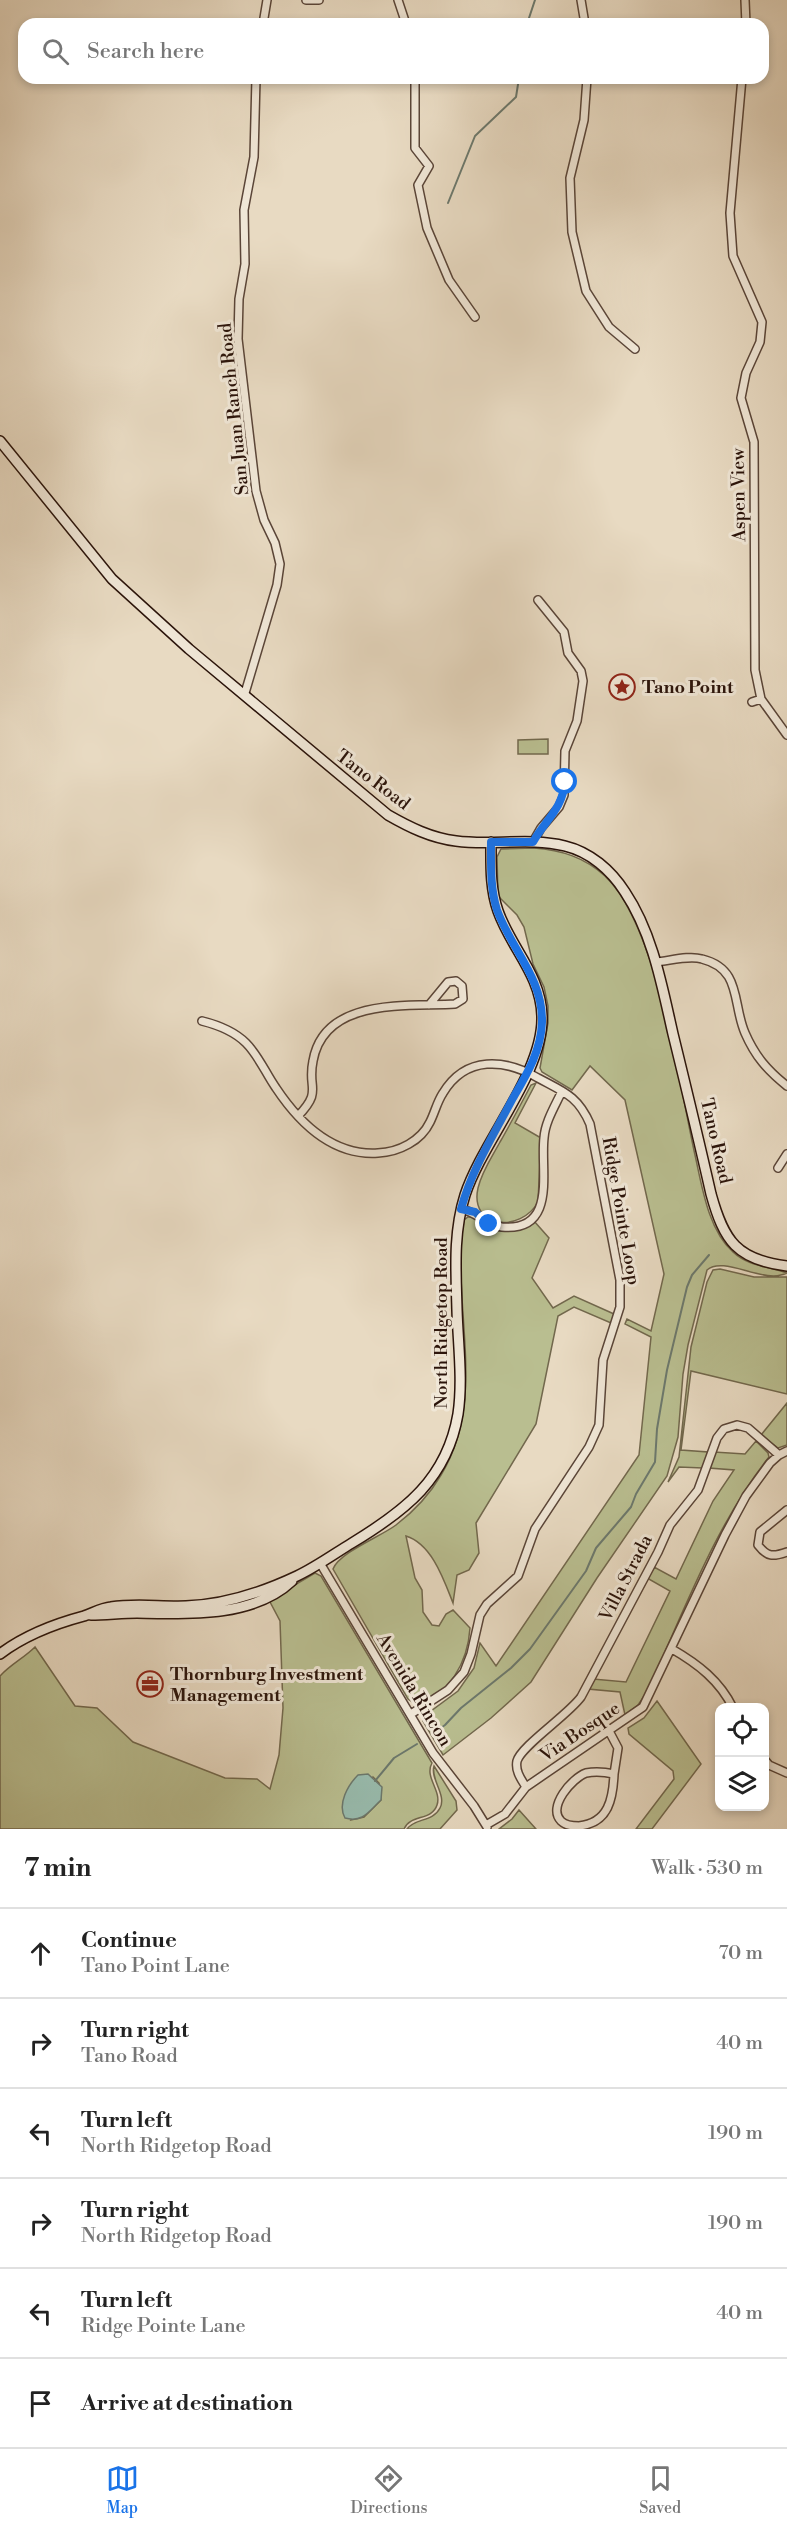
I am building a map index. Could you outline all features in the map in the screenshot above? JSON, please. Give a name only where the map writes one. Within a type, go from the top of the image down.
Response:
[{"type":"street","points":[[264,18],[267,0]]},
{"type":"street","points":[[306,0],[319,0]]},
{"type":"street","points":[[398,0],[404,18]]},
{"type":"street","points":[[581,0],[584,18]]},
{"type":"street","points":[[745,0],[746,18]]},
{"type":"street","name":"San Juan Ranch Road","points":[[245,693],[277,585],[280,564],[275,543],[264,520],[256,491],[238,339],[239,299],[245,264],[245,201],[254,157],[256,84]]},
{"type":"street","points":[[415,84],[415,148],[429,166],[418,185],[423,212],[440,260],[475,317]]},
{"type":"street","points":[[587,84],[584,120],[570,178],[572,232],[586,291],[609,327],[635,349]]},
{"type":"street","name":"Aspen View","points":[[741,84],[730,213],[733,256],[762,322],[760,342],[746,373],[741,398],[754,442],[755,670],[761,699],[787,735]]},
{"type":"street","name":"Tano Road","points":[[0,441],[111,579],[189,649],[245,693],[304,747],[388,815],[419,831],[445,839],[533,842],[572,849],[589,856],[608,870],[628,896],[642,923],[656,962],[711,1194],[724,1230],[731,1243],[743,1254],[756,1260],[787,1266]]},
{"type":"street","points":[[533,842],[541,828],[559,807],[564,795],[564,751],[577,721],[583,681],[581,672],[568,653],[564,632],[538,600]]},
{"type":"street","points":[[752,702],[761,699]]},
{"type":"street","name":"North Ridgetop Road","points":[[0,1654],[42,1630],[100,1609],[117,1606],[183,1606],[219,1602],[244,1596],[295,1577],[388,1521],[410,1504],[433,1477],[451,1440],[459,1400],[455,1252],[461,1209],[475,1168],[528,1072],[540,1041],[542,1023],[541,1002],[532,974],[502,922],[495,903],[491,880],[491,842]]},
{"type":"street","points":[[656,962],[700,958],[720,966],[733,982],[744,1032],[764,1068],[787,1086]]},
{"type":"street","points":[[298,1116],[313,1097],[312,1065],[318,1046],[337,1022],[350,1014],[363,1011],[459,1003],[464,996],[462,986],[456,981],[448,982],[429,1005]]},
{"type":"street","name":"Ridge Pointe Loop","points":[[202,1021],[226,1029],[246,1043],[284,1100],[318,1136],[336,1146],[358,1152],[390,1152],[409,1144],[424,1131],[444,1092],[461,1073],[476,1066],[491,1063],[513,1065],[562,1091],[582,1107],[590,1124],[620,1280],[620,1307],[603,1360],[599,1425],[589,1447],[535,1529],[518,1576],[487,1604],[480,1615],[471,1654],[464,1672],[448,1690],[411,1714]]},
{"type":"street","points":[[461,1209],[472,1211],[489,1224],[501,1227],[522,1224],[536,1214],[544,1196],[545,1130],[562,1091]]},
{"type":"street","points":[[778,1168],[787,1154]]},
{"type":"street","name":"Villa Strada","points":[[526,1787],[517,1773],[519,1757],[526,1748],[569,1712],[581,1697],[658,1552],[667,1529],[698,1490],[720,1432],[730,1426],[748,1428],[779,1455]]},
{"type":"street","name":"Via Bosque","points":[[487,1827],[506,1814],[526,1787],[643,1707],[725,1535],[755,1483],[779,1455],[787,1451]]},
{"type":"street","points":[[787,1510],[760,1532],[758,1545],[765,1554],[774,1557],[787,1552]]},
{"type":"street","name":"Avenida Rincon","points":[[320,1563],[433,1754],[487,1827]]},
{"type":"street","points":[[672,1649],[694,1662],[725,1691],[732,1703]]},
{"type":"street","points":[[609,1731],[618,1748],[611,1803],[601,1816],[581,1826],[571,1826],[562,1822],[558,1814],[558,1805],[572,1782],[587,1773],[614,1774]]},
{"type":"street","points":[[769,1765],[787,1773]]},
{"type":"shaded area","points":[[548,739],[548,754],[518,754],[518,740]]},
{"type":"shaded area","points":[[534,848],[563,853],[589,864],[605,876],[623,899],[639,930],[664,1007],[700,1180],[712,1220],[724,1243],[739,1257],[787,1273],[778,1276],[767,1275],[723,1266],[714,1266],[707,1270],[688,1345],[683,1374],[678,1437],[667,1476],[597,1578],[531,1682],[491,1718],[443,1755],[423,1721],[423,1717],[458,1691],[474,1668],[480,1643],[496,1666],[639,1455],[651,1337],[625,1324],[627,1319],[651,1331],[664,1274],[625,1100],[590,1066],[572,1090],[542,1072],[540,1068],[548,1023],[548,1006],[544,987],[533,964],[524,927],[517,915],[498,896],[497,857],[501,849]]},
{"type":"shaded area","points":[[536,1083],[515,1123],[541,1138],[538,1202],[520,1219],[498,1222],[489,1219],[481,1212],[477,1202],[478,1188],[488,1164],[531,1085]]},
{"type":"shaded area","points":[[468,1217],[477,1218],[489,1227],[500,1231],[518,1229],[534,1221],[549,1238],[532,1278],[553,1308],[574,1296],[614,1314],[611,1323],[574,1307],[558,1316],[536,1424],[476,1523],[479,1553],[469,1570],[457,1575],[453,1603],[430,1555],[415,1540],[406,1536],[415,1578],[422,1590],[423,1612],[432,1625],[439,1626],[446,1614],[453,1610],[470,1628],[465,1653],[455,1676],[438,1694],[414,1703],[408,1699],[333,1569],[344,1557],[389,1530],[415,1508],[437,1482],[455,1445],[463,1414],[466,1382],[461,1252],[464,1220]]},
{"type":"shaded area","points":[[720,1269],[754,1277],[787,1277],[787,1394],[691,1371],[681,1450],[708,1452],[703,1468],[679,1467],[668,1482],[679,1457],[691,1347],[707,1282],[713,1270]]},
{"type":"shaded area","points":[[787,1403],[787,1445],[778,1448],[761,1435]]},
{"type":"shaded area","points":[[756,1441],[769,1457],[732,1511],[716,1541],[647,1692],[638,1705],[625,1715],[620,1692],[588,1689],[593,1679],[626,1682],[670,1591],[647,1578],[654,1567],[676,1579],[713,1501],[734,1470],[709,1468],[714,1452],[745,1454]]},
{"type":"shaded area","points":[[315,1573],[321,1576],[432,1763],[430,1774],[438,1800],[431,1813],[411,1821],[404,1829],[0,1829],[0,1676],[35,1647],[75,1706],[97,1708],[133,1742],[225,1778],[257,1779],[270,1789],[279,1755],[283,1708],[280,1621],[269,1600]],"holes":[[[373,1777],[379,1783],[381,1800],[364,1817],[351,1820]]]},
{"type":"shaded area","points":[[657,1701],[701,1764],[652,1829],[636,1829],[674,1779],[673,1771],[629,1734],[628,1728],[644,1718]]},
{"type":"shaded area","points":[[434,1766],[456,1801],[457,1810],[440,1829],[407,1829],[433,1816],[440,1808],[442,1803],[434,1776]]},
{"type":"shaded area","points":[[368,1774],[382,1787],[381,1800],[369,1812],[357,1819],[345,1818],[342,1807],[347,1789],[358,1775]]},
{"type":"shaded area","points":[[519,1810],[536,1829],[499,1829],[512,1819]]},
{"type":"waterway","points":[[529,18],[535,0]]},
{"type":"waterway","points":[[448,203],[475,136],[516,97],[518,84]]},
{"type":"waterway","points":[[434,1733],[530,1649],[586,1571],[596,1548],[631,1507],[655,1462],[657,1429],[667,1370],[687,1287],[692,1275],[709,1255]]},
{"type":"waterway","points":[[375,1781],[394,1758],[417,1744]]},
{"type":"place","name":"Tano Point","points":[[622,687]]},
{"type":"place","name":"Thornburg Investment Management","points":[[150,1684]]},
{"type":"route","points":[[489,1224],[475,1212],[461,1209],[475,1168],[534,1060],[540,1041],[542,1023],[541,1002],[535,981],[502,922],[495,903],[491,880],[491,842],[533,842],[541,828],[559,807],[564,795],[565,782]]}]
